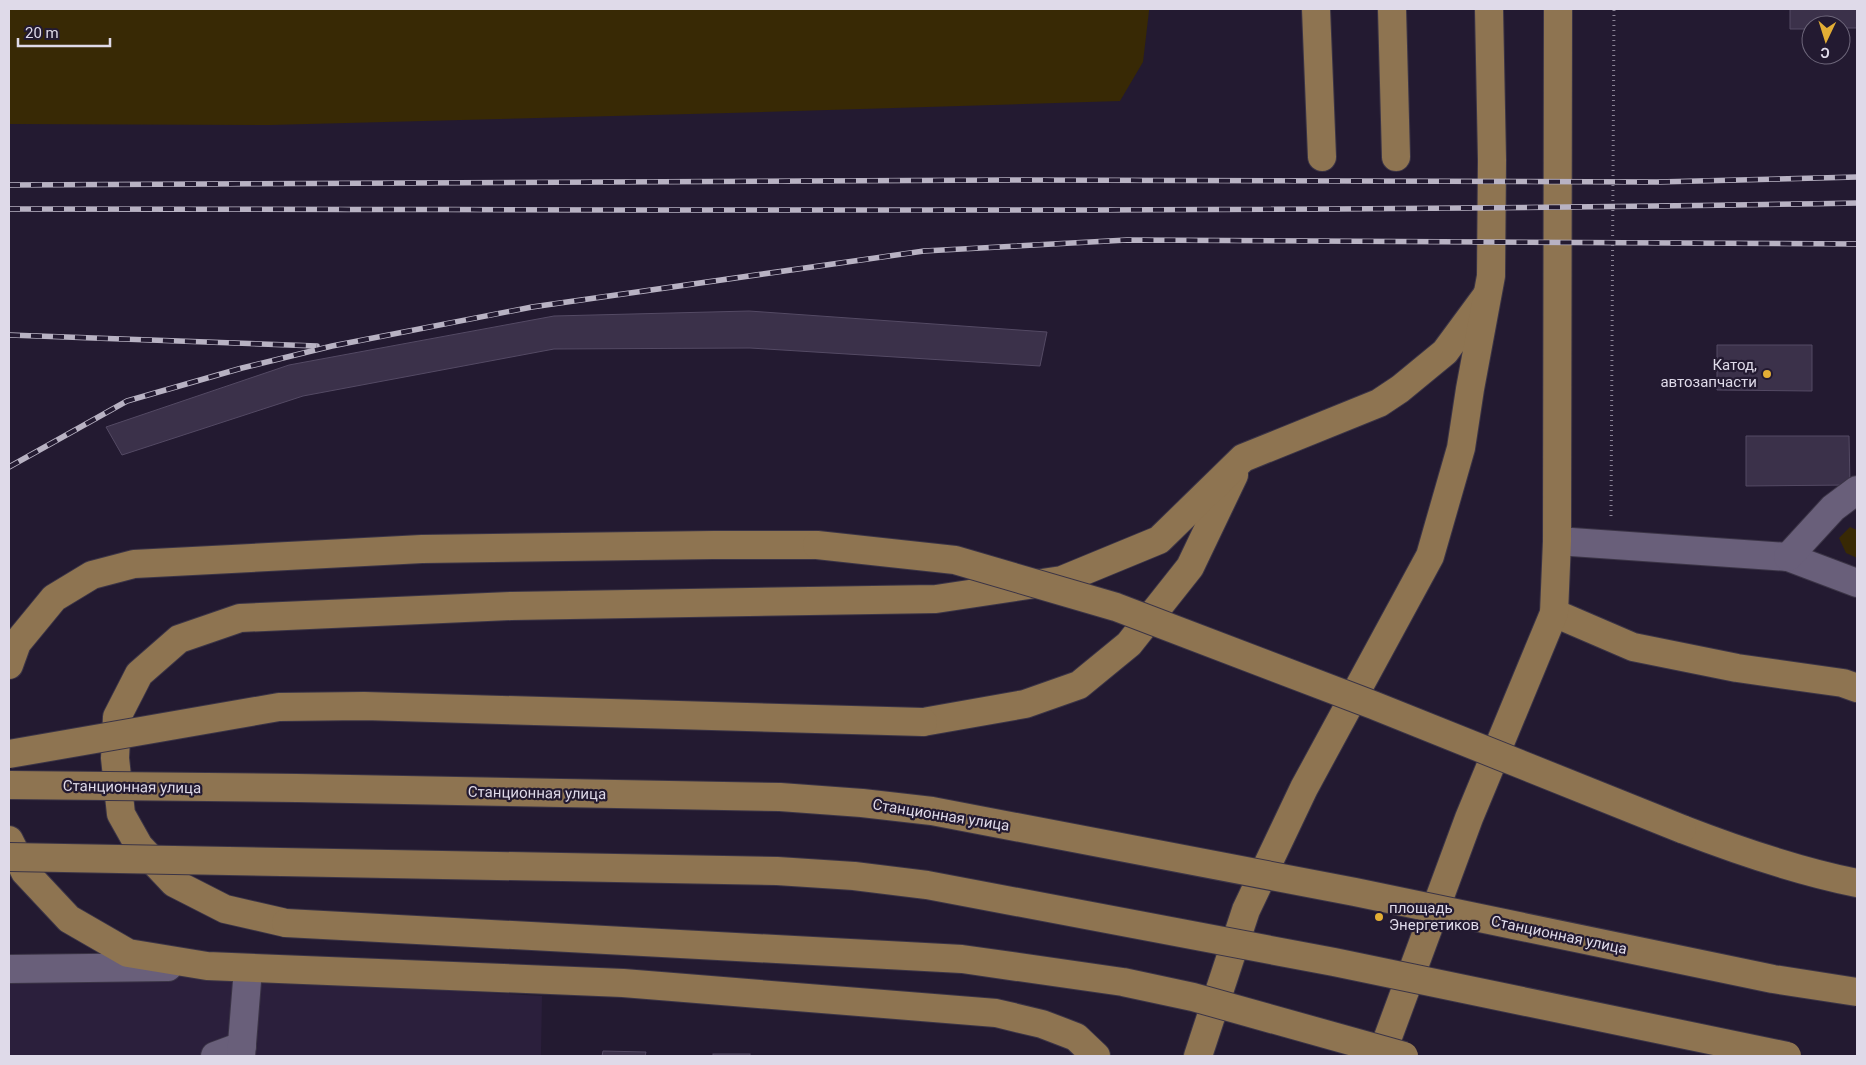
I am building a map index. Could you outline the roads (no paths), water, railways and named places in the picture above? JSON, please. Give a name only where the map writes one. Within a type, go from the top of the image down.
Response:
[{"type":"main road","points":[[1316,9],[1322,157]]},
{"type":"main road","points":[[1392,9],[1396,157]]},
{"type":"main road","points":[[1198,1056],[1246,910],[1304,788],[1430,556],[1461,448],[1491,276],[1492,160],[1489,9]]},
{"type":"main road","points":[[1381,1056],[1469,818],[1554,614],[1557,541],[1558,9]]},
{"type":"main road","points":[[1404,1056],[1193,998],[1124,982],[962,958],[286,923],[225,908],[174,883],[139,846],[122,814],[115,758],[117,717],[139,674],[180,639],[240,618],[511,606],[936,599],[1062,580],[1158,540],[1242,458],[1379,403],[1400,389],[1445,352],[1488,295]]},
{"type":"main road","points":[[9,754],[279,707],[364,706],[923,722],[1025,704],[1079,685],[1129,644],[1190,567],[1242,458]]},
{"type":"main road","points":[[9,665],[16,643],[54,598],[92,575],[134,564],[422,549],[713,545],[817,545],[955,560],[1116,607],[1373,705],[1717,843],[1817,875],[1857,883]]},
{"type":"main road","points":[[1554,614],[1633,647],[1737,668],[1843,683],[1857,688]]},
{"type":"main road","name":"Станционная улица","points":[[9,785],[307,788],[770,797],[862,802],[932,810],[1355,892],[1773,979],[1857,992]]},
{"type":"main road","points":[[9,840],[25,872],[69,919],[128,953],[207,966],[248,969],[623,984],[996,1013],[1042,1024],[1076,1037],[1096,1056]]},
{"type":"main road","points":[[9,857],[767,871],[854,876],[927,885],[1334,962],[1787,1056]]},
{"type":"street","points":[[1788,557],[1845,511],[1857,490]]},
{"type":"street","points":[[1557,541],[1788,557],[1857,583]]},
{"type":"street","points":[[9,969],[207,966]]},
{"type":"street","points":[[215,1056],[241,1051],[248,969]]},
{"type":"railway","points":[[9,185],[1011,180],[1657,182],[1857,177]]},
{"type":"railway","points":[[9,209],[1164,210],[1857,203]]},
{"type":"railway","points":[[9,467],[127,401],[242,368],[332,346],[532,307],[924,251],[1127,240],[1857,244]]},
{"type":"railway","points":[[9,335],[317,346]]},
{"type":"place","name":"Катод, автозапчасти","points":[[1767,374]]},
{"type":"place","name":"площадь Энергетиков","points":[[1379,917]]}]
